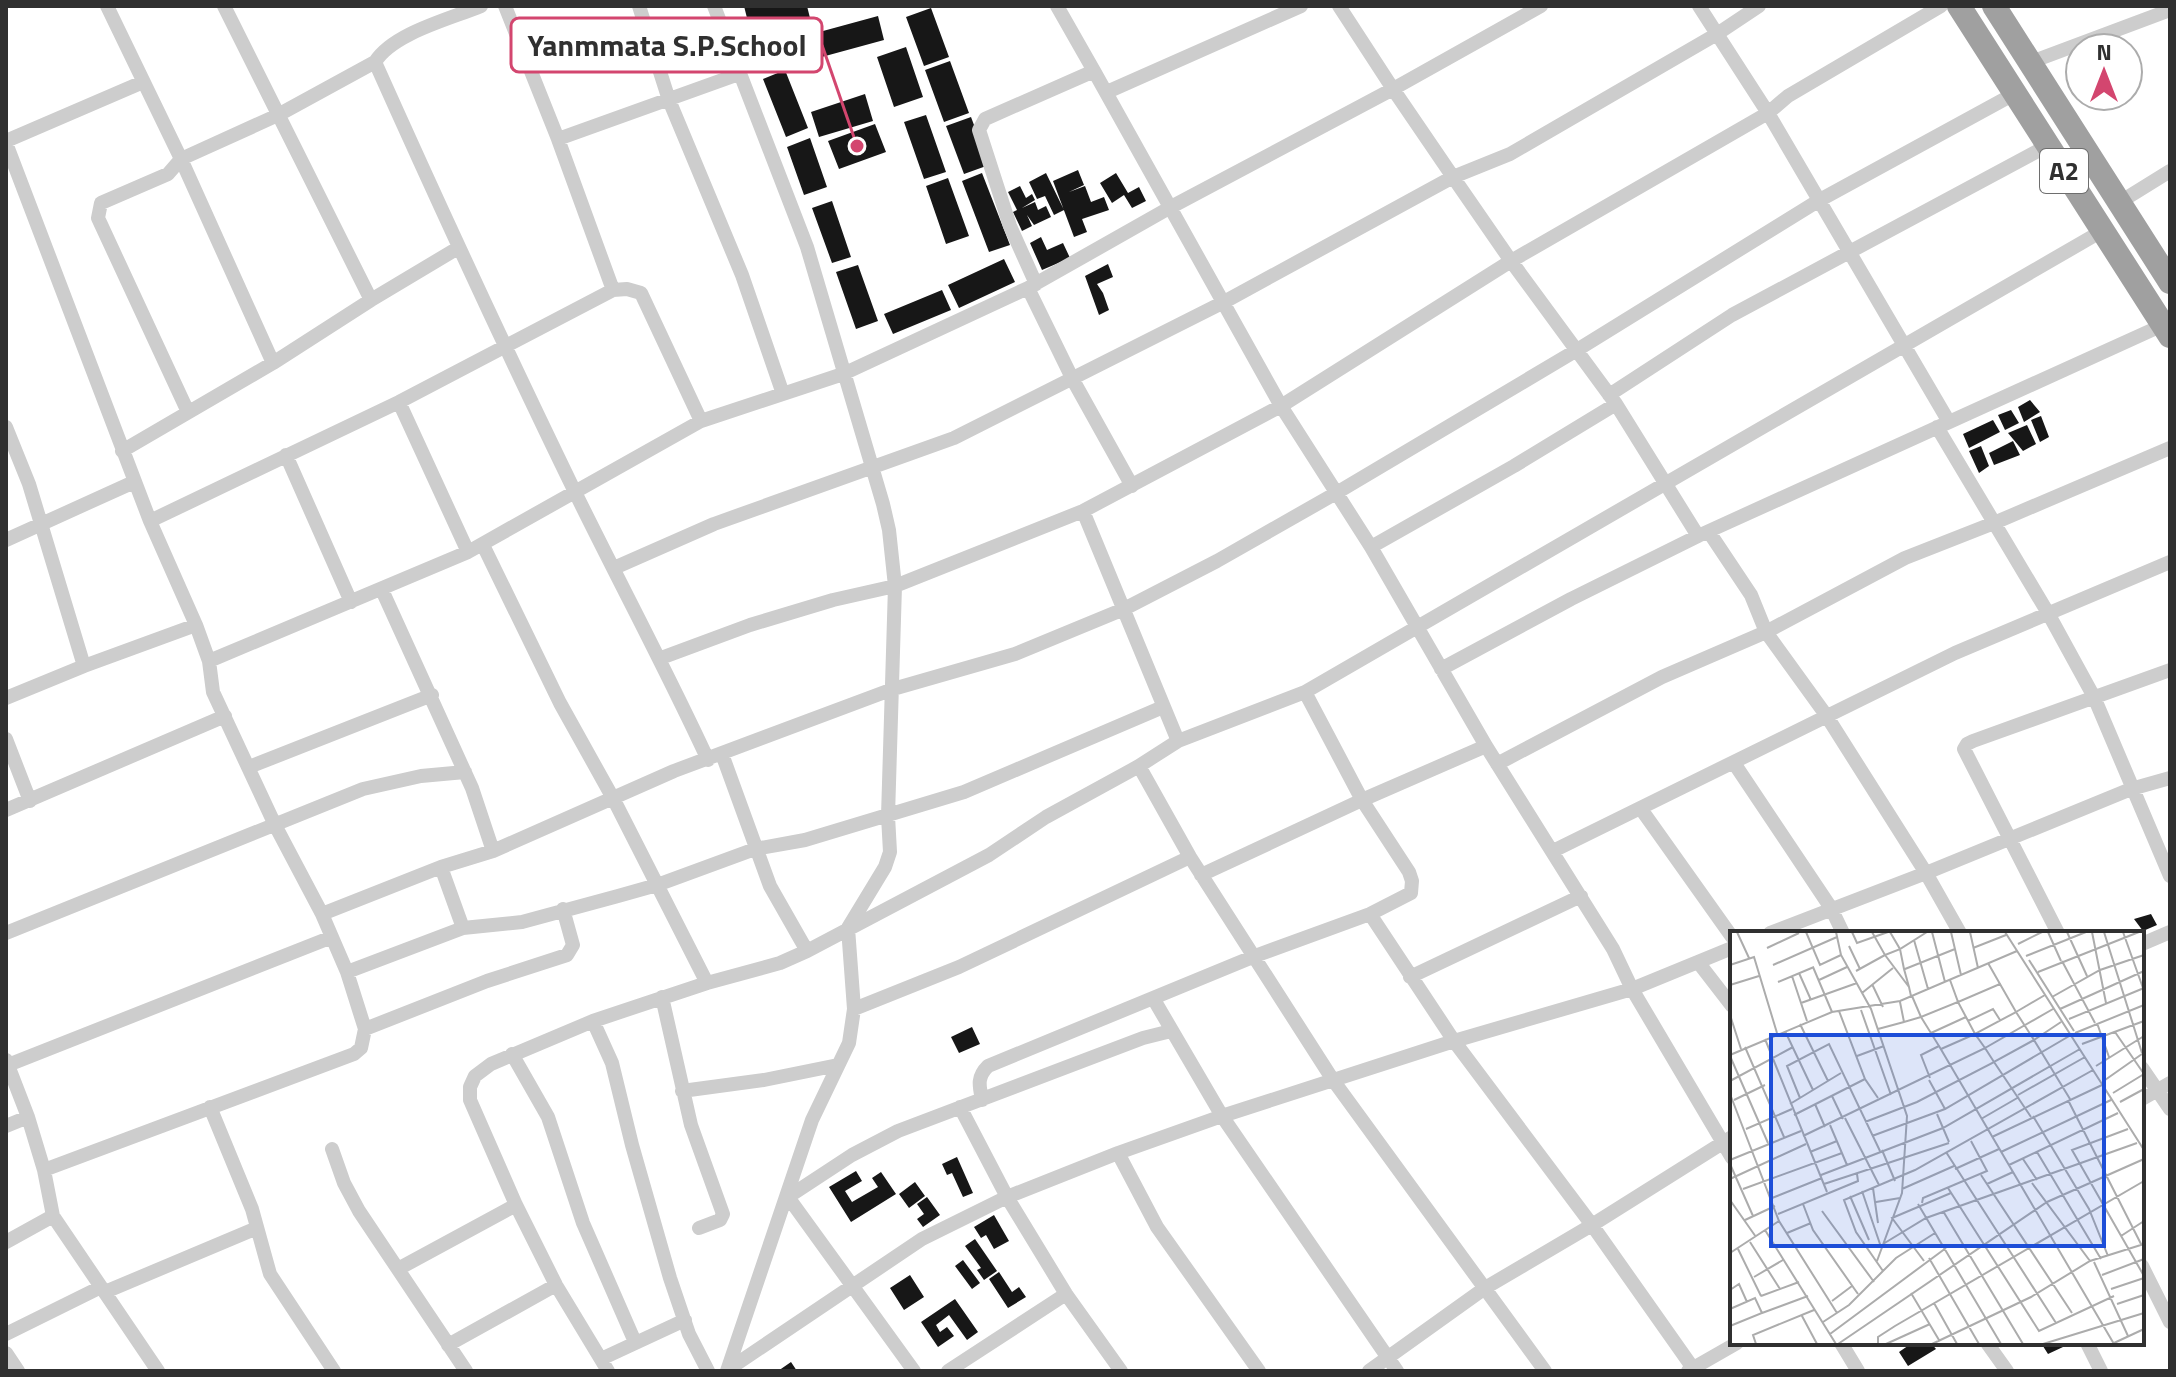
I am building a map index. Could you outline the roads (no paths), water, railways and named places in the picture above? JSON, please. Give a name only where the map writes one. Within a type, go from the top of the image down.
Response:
[{"type":"highway","name":"A2","points":[[1959,6],[2166,330]]},
{"type":"highway","name":"A2","points":[[1994,6],[2170,282]]},
{"type":"street","points":[[107,6],[181,159],[273,363]]},
{"type":"street","points":[[224,6],[371,300]]},
{"type":"street","points":[[188,412],[98,218],[101,203],[168,174],[181,159],[278,115],[375,62],[382,50],[395,41],[481,6]]},
{"type":"street","points":[[505,6],[613,290]]},
{"type":"street","points":[[639,6],[669,100],[742,275],[783,394]]},
{"type":"street","points":[[714,6],[807,247],[889,530],[895,586],[888,816],[890,852],[885,867],[848,928],[854,1009],[849,1043],[812,1120],[728,1370]]},
{"type":"street","points":[[1057,6],[1281,406],[1338,492],[1486,746],[1581,896],[1613,949],[1632,989],[1727,1140],[1485,1288],[1369,1371]]},
{"type":"street","points":[[1107,92],[1301,6]]},
{"type":"street","points":[[1339,6],[1511,261],[1612,399],[1665,483],[1751,595],[1766,632],[1826,715],[1959,931]]},
{"type":"street","points":[[209,661],[483,545],[701,421],[843,374],[1032,286],[1541,6]]},
{"type":"street","points":[[1699,6],[1768,113],[1904,345],[1994,523],[2094,697],[2170,876]]},
{"type":"street","points":[[614,568],[722,521],[954,438],[1073,380],[1453,177],[1510,154],[1717,34],[1759,6]]},
{"type":"street","points":[[661,658],[764,621],[833,600],[895,586],[1083,511],[1281,406],[1511,261],[1768,113],[1788,96],[1941,6]]},
{"type":"street","points":[[2031,62],[2170,10]]},
{"type":"street","points":[[375,62],[458,248],[574,491],[715,757],[770,886],[807,951]]},
{"type":"street","points":[[1094,71],[985,119],[979,130],[1032,286],[1073,380],[1132,486]]},
{"type":"street","points":[[558,139],[739,74]]},
{"type":"street","points":[[44,1170],[354,1054],[361,1048],[365,1029],[347,972],[322,914],[275,825],[213,692],[209,661],[196,625],[134,482],[6,142],[143,82]]},
{"type":"street","points":[[322,914],[441,867],[493,851],[674,771],[893,689],[1015,654],[1124,609],[1217,561],[1338,492],[1577,350],[1818,201],[2014,94]]},
{"type":"street","points":[[1371,547],[1612,399],[1732,315],[2047,146]]},
{"type":"street","points":[[2120,202],[2170,171]]},
{"type":"street","points":[[685,1320],[635,1342],[604,1365],[556,1285],[516,1205],[470,1100],[470,1087],[475,1076],[512,1054],[593,1021],[707,983],[780,963],[939,883],[1178,741],[1305,692],[2102,231]]},
{"type":"street","points":[[122,451],[273,363],[458,248]]},
{"type":"street","points":[[150,521],[399,402],[613,290],[627,289],[641,293],[701,421]]},
{"type":"street","points":[[1441,669],[1571,599],[1704,534],[1943,424],[2166,330]]},
{"type":"street","points":[[399,402],[468,552]]},
{"type":"street","points":[[6,427],[29,484],[84,666]]},
{"type":"street","points":[[1497,764],[1662,677],[1766,632],[1905,558],[2170,448]]},
{"type":"street","points":[[286,455],[351,602]]},
{"type":"street","points":[[6,540],[134,482]]},
{"type":"street","points":[[1083,511],[1178,741]]},
{"type":"street","points":[[483,545],[560,703],[614,800],[707,983]]},
{"type":"street","points":[[1553,851],[1955,653],[2170,562]]},
{"type":"street","points":[[382,590],[465,772],[493,851]]},
{"type":"street","points":[[6,698],[196,625]]},
{"type":"street","points":[[2057,931],[1965,755],[1967,744],[2170,670]]},
{"type":"street","points":[[982,1100],[980,1074],[988,1066],[1255,956],[1370,914],[1411,893],[1412,881],[1362,800],[1305,692]]},
{"type":"street","points":[[249,767],[432,695]]},
{"type":"street","points":[[347,972],[463,928],[522,922],[657,885],[755,849],[805,840],[964,792],[1163,707]]},
{"type":"street","points":[[6,810],[225,716]]},
{"type":"street","points":[[6,739],[30,801]]},
{"type":"street","points":[[1201,875],[1486,746]]},
{"type":"street","points":[[1734,763],[1831,908],[1842,931]]},
{"type":"street","points":[[1139,766],[1201,875],[1333,1080],[1545,1371]]},
{"type":"street","points":[[6,933],[363,789],[421,776],[465,772]]},
{"type":"street","points":[[1775,931],[2131,789],[2170,778]]},
{"type":"street","points":[[1641,809],[1730,934]]},
{"type":"street","points":[[854,1009],[959,967],[1190,857]]},
{"type":"street","points":[[441,867],[463,928]]},
{"type":"street","points":[[1410,977],[1581,896]]},
{"type":"street","points":[[365,1029],[474,985],[567,955],[573,945],[563,909]]},
{"type":"street","points":[[1370,914],[1454,1041],[1592,1225],[1692,1370],[1734,1345]]},
{"type":"street","points":[[2144,943],[2170,932]]},
{"type":"street","points":[[158,1371],[53,1216],[44,1170],[7,1062],[332,937]]},
{"type":"street","points":[[728,1370],[922,1239],[1007,1197],[1222,1116],[1454,1041],[1632,989],[1730,949]]},
{"type":"street","points":[[1698,962],[1730,1003]]},
{"type":"street","points":[[662,997],[691,1125],[723,1214],[720,1220],[699,1228]]},
{"type":"street","points":[[1153,998],[1222,1116],[1397,1371]]},
{"type":"street","points":[[593,1021],[612,1063],[651,1214],[685,1320],[708,1371]]},
{"type":"street","points":[[788,1197],[852,1155],[886,1137],[1143,1038],[1171,1031]]},
{"type":"street","points":[[512,1054],[548,1117],[583,1223],[635,1342]]},
{"type":"street","points":[[682,1091],[764,1080],[838,1065]]},
{"type":"street","points":[[2144,1070],[2163,1087],[2170,1109]]},
{"type":"street","points":[[2144,1098],[2163,1087]]},
{"type":"street","points":[[210,1107],[252,1209],[270,1274],[334,1371]]},
{"type":"street","points":[[960,1107],[1007,1197],[1066,1294],[1121,1371]]},
{"type":"street","points":[[6,1126],[28,1117]]},
{"type":"street","points":[[332,1149],[344,1183],[359,1211],[466,1371]]},
{"type":"street","points":[[1118,1153],[1157,1227],[1259,1371]]},
{"type":"street","points":[[788,1197],[914,1371]]},
{"type":"street","points":[[398,1269],[516,1205]]},
{"type":"street","points":[[6,1242],[53,1216]]},
{"type":"street","points":[[6,1334],[103,1289],[257,1228]]},
{"type":"street","points":[[2144,1270],[2170,1322]]},
{"type":"street","points":[[448,1345],[556,1285]]},
{"type":"street","points":[[948,1371],[1066,1294]]},
{"type":"street","points":[[1842,1345],[1858,1371]]},
{"type":"street","points":[[1988,1345],[2007,1371]]},
{"type":"street","points":[[2088,1345],[2101,1371]]},
{"type":"street","points":[[6,1353],[18,1371]]},
{"type":"place","name":"Yanmmata S.P.School","points":[[857,146]]}]
